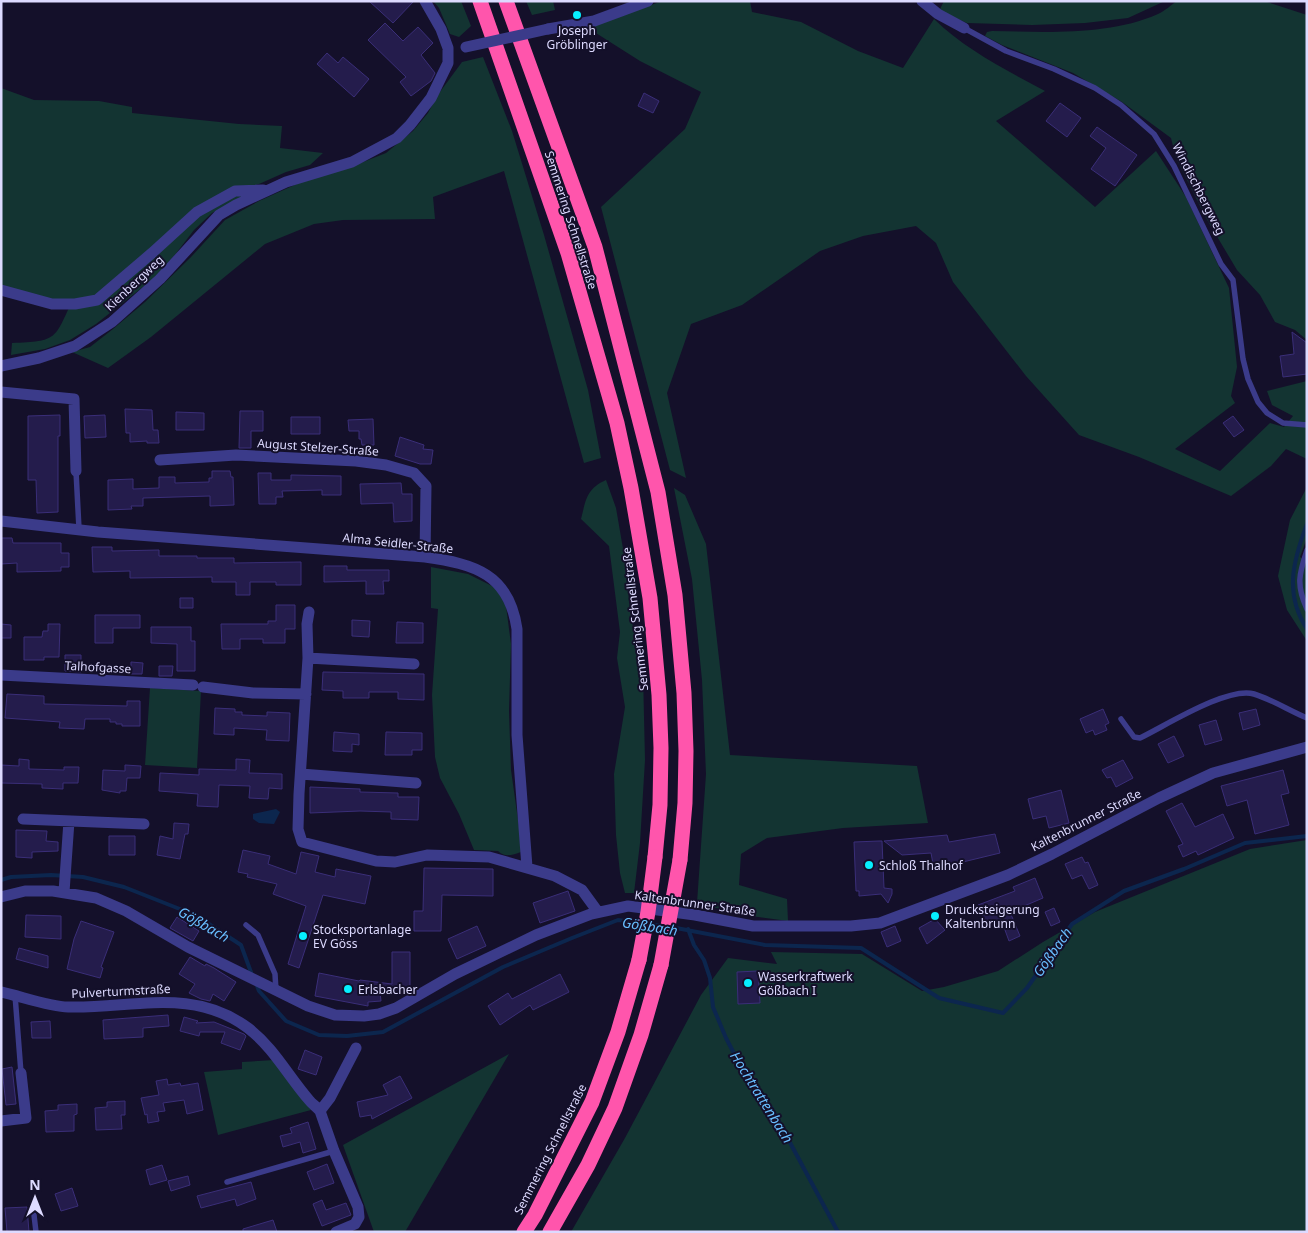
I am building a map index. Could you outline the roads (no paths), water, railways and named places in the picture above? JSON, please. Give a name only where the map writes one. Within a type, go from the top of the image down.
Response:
[{"type":"highway","name":"Semmering Schnellstraße","points":[[480,1],[568,253],[617,423],[631,488],[650,598],[659,695],[661,748],[660,805],[655,857],[648,912],[639,960],[618,1032],[592,1102],[535,1215],[524,1232]]},
{"type":"highway","name":"Semmering Schnellstraße","points":[[506,1],[596,248],[658,492],[675,595],[684,693],[685,795],[680,860],[661,965],[641,1035],[614,1108],[588,1165],[550,1232]]},
{"type":"street","points":[[425,1],[441,29],[448,50],[594,21],[648,1]]},
{"type":"street","name":"Windischbergweg","points":[[922,1],[938,14],[964,28]]},
{"type":"street","name":"Kienbergweg","points":[[1,366],[39,358],[75,346],[112,322],[160,280],[220,215],[236,205],[286,182],[352,162],[397,138],[431,98],[448,63],[448,50]]},
{"type":"street","name":"Kienbergweg","points":[[1,290],[52,304],[75,304],[97,300],[196,212],[235,191],[267,190]]},
{"type":"street","points":[[1,392],[74,399],[76,471]]},
{"type":"street","name":"August Stelzer-Straße","points":[[160,460],[236,455],[356,461],[386,465],[414,473],[426,486],[426,557]]},
{"type":"street","name":"Alma Seidler-Straße","points":[[1,521],[426,557],[446,560],[477,569],[493,578],[507,593],[515,611],[518,646],[516,735],[527,867]]},
{"type":"street","points":[[309,612],[298,829],[302,842],[376,861],[395,862],[427,855],[489,857],[555,876],[582,890],[598,912]]},
{"type":"street","points":[[308,658],[414,664]]},
{"type":"street","name":"Talhofgasse","points":[[1,675],[306,694]]},
{"type":"street","name":"Kaltenbrunner Straße","points":[[1,897],[25,891],[65,888],[96,898],[126,910],[188,947],[271,989],[322,1012],[354,1022],[396,1008],[455,974],[565,923],[598,912],[628,906],[695,915],[753,926],[851,926],[880,923],[1008,875],[1159,798],[1213,773],[1307,747]]},
{"type":"street","points":[[301,774],[416,783]]},
{"type":"street","points":[[22,819],[144,824]]},
{"type":"street","points":[[65,888],[69,821]]},
{"type":"street","name":"Pulverturmstraße","points":[[1,992],[65,1007],[98,1007],[164,1001],[188,1003],[234,1018],[268,1045],[310,1102],[320,1111],[334,1151],[358,1207],[359,1218],[355,1224],[336,1232]]},
{"type":"street","points":[[320,1111],[330,1098],[356,1048]]},
{"type":"street","points":[[1,1121],[26,1118],[21,1073]]},
{"type":"lane","name":"Windischbergweg","points":[[964,28],[1006,51],[1054,69],[1095,88],[1121,105],[1154,134],[1174,166],[1221,264],[1233,280],[1243,360],[1248,379],[1258,402],[1267,413],[1283,423],[1307,425]]},
{"type":"lane","points":[[76,471],[80,529]]},
{"type":"lane","points":[[1307,550],[1300,574],[1301,596],[1307,609]]},
{"type":"lane","points":[[1121,719],[1134,737],[1140,738],[1190,712],[1232,694],[1242,692],[1254,694],[1307,718]]},
{"type":"lane","points":[[246,925],[258,935],[275,974],[271,989]]},
{"type":"lane","points":[[16,995],[21,1073]]},
{"type":"lane","points":[[226,1182],[334,1151]]},
{"type":"lane","points":[[34,1215],[36,1232]]},
{"type":"water","points":[[276,809],[280,812],[274,824],[259,823],[253,819],[253,814]]},
{"type":"waterway","points":[[1307,524],[1298,551],[1293,577],[1295,603],[1307,629]]},
{"type":"waterway","name":"Gößbach","points":[[671,927],[765,945],[861,948],[939,998],[1003,1013],[1027,988],[1072,924],[1124,891],[1184,869],[1245,843],[1307,836]]},
{"type":"waterway","name":"Gößbach","points":[[1,880],[11,877],[51,875],[83,877],[124,887],[195,915],[241,945],[252,975]]},
{"type":"waterway","name":"Gößbach","points":[[256,983],[259,991],[286,1021],[319,1035],[347,1036],[383,1032],[503,967],[618,920],[641,923]]},
{"type":"waterway","name":"Gößbach","points":[[648,924],[664,926]]},
{"type":"waterway","name":"Hochtrattenbach","points":[[688,929],[694,945],[704,960],[710,978],[713,1007],[726,1038],[739,1063],[772,1109],[838,1232]]},
{"type":"place","name":"Joseph Gröblinger","points":[[577,15]]},
{"type":"place","name":"Schloß Thalhof","points":[[869,865]]},
{"type":"place","name":"Drucksteigerung Kaltenbrunn","points":[[935,916]]},
{"type":"place","name":"Stocksportanlage EV Göss","points":[[303,936]]},
{"type":"place","name":"Wasserkraftwerk Gößbach I","points":[[748,983]]},
{"type":"place","name":"Erlsbacher","points":[[348,989]]}]
